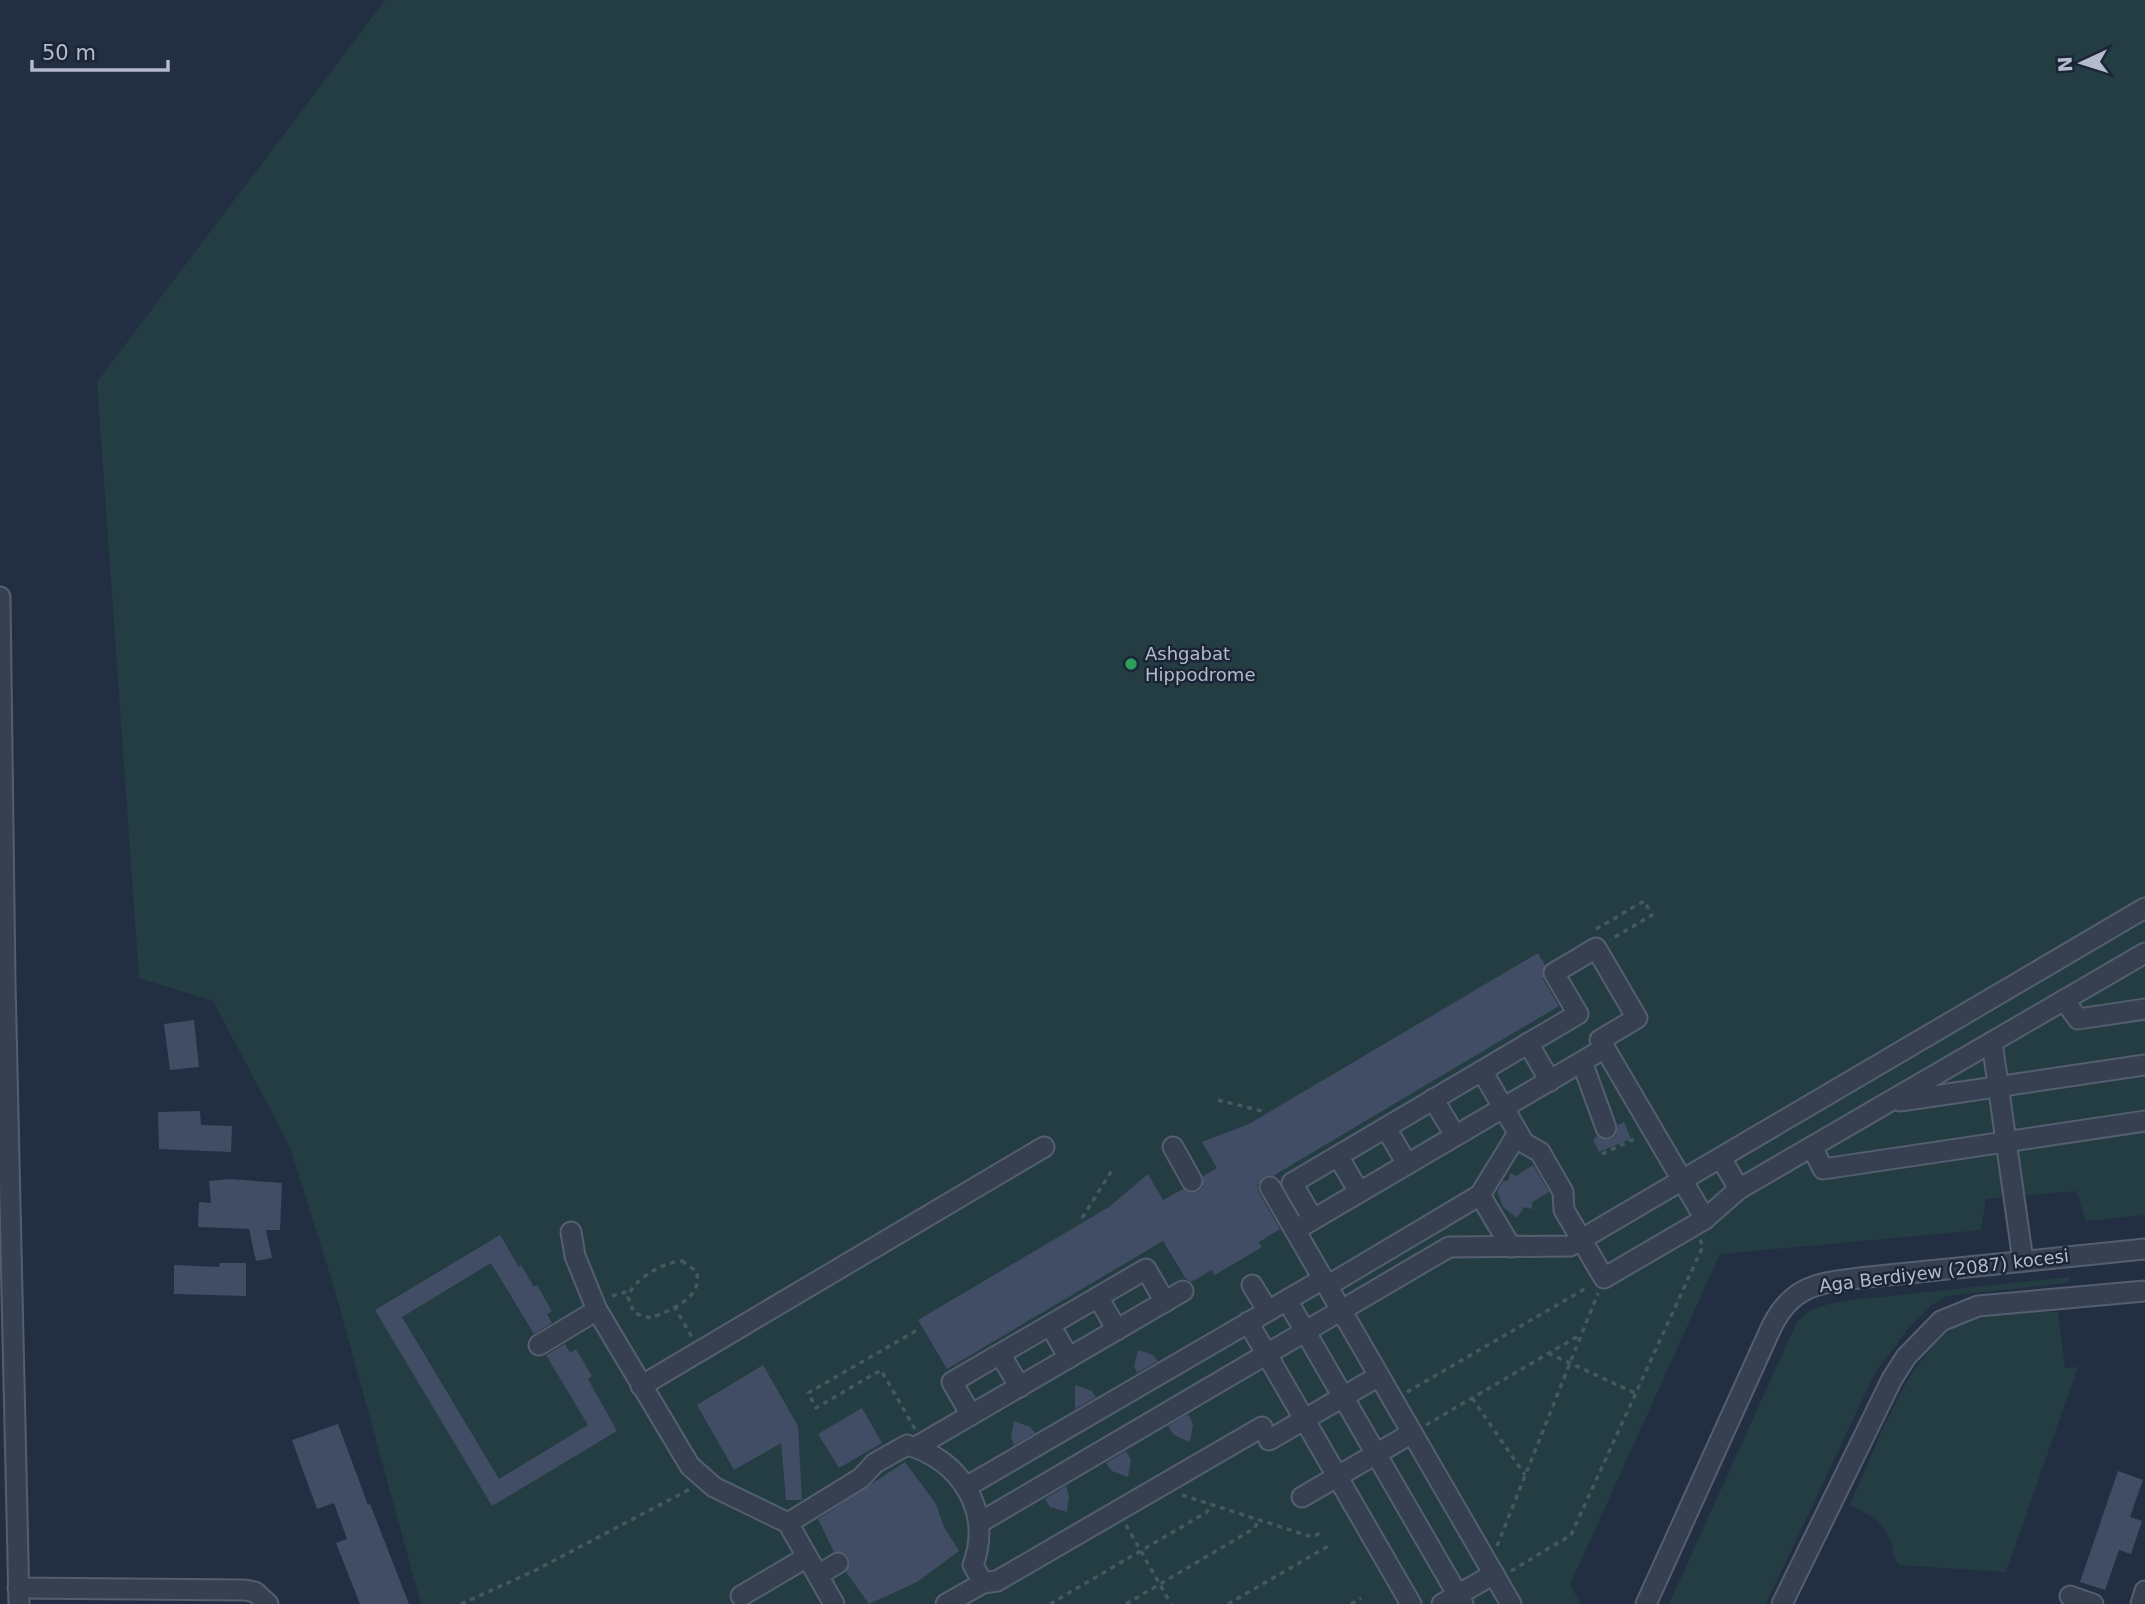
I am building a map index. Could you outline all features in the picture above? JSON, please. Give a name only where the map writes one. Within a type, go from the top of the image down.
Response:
[{"type":"street","points":[[0,597],[2,981],[18,1596],[245,1590],[255,1592],[268,1604]]},
{"type":"street","points":[[979,1523],[1449,1247],[1570,1246],[2145,908]]},
{"type":"street","points":[[1313,1219],[1292,1183],[1578,1014],[1554,973],[1592,941],[1637,1018],[1600,1040],[1683,1180],[1699,1222]]},
{"type":"street","points":[[1482,1071],[1524,1143],[1540,1152],[1546,1162],[1563,1192],[1564,1210],[1604,1278],[1699,1222],[1739,1189],[2145,953]]},
{"type":"street","points":[[2064,1000],[2078,1019],[2145,1009]]},
{"type":"street","points":[[1992,1042],[2023,1261]]},
{"type":"street","points":[[1528,1043],[1550,1081]]},
{"type":"street","points":[[1295,1230],[1605,1048]]},
{"type":"street","points":[[1582,1062],[1606,1128]]},
{"type":"street","points":[[1889,1102],[2145,1065]]},
{"type":"street","points":[[1433,1099],[1455,1136]]},
{"type":"street","points":[[1812,1147],[1823,1168],[2145,1121]]},
{"type":"street","points":[[1386,1128],[1407,1164]]},
{"type":"street","points":[[966,1487],[1248,1322],[1480,1195],[1518,1133]]},
{"type":"street","points":[[641,1386],[1044,1147]]},
{"type":"street","points":[[1173,1147],[1192,1181]]},
{"type":"street","points":[[1338,1156],[1359,1192]]},
{"type":"street","points":[[1721,1158],[1739,1189]]},
{"type":"street","points":[[1270,1187],[1511,1604]]},
{"type":"street","points":[[1480,1195],[1511,1247]]},
{"type":"street","points":[[1434,1222],[1449,1247]]},
{"type":"street","points":[[571,1232],[575,1256],[597,1310],[679,1450],[704,1481],[788,1523],[834,1604]]},
{"type":"street","name":"Aga Berdiyew (2087) kocesi","points":[[1646,1604],[1772,1326],[1787,1302],[1805,1289],[1840,1280],[2145,1249]]},
{"type":"street","points":[[971,1415],[952,1382],[1000,1354],[1146,1269],[1165,1302]]},
{"type":"street","points":[[1252,1284],[1268,1311]]},
{"type":"street","points":[[788,1523],[861,1478],[875,1463],[907,1445],[920,1445],[1183,1291]]},
{"type":"street","points":[[1782,1604],[1892,1379],[1931,1329],[1952,1315],[1978,1306],[2145,1291]]},
{"type":"street","points":[[1098,1297],[1117,1330]]},
{"type":"street","points":[[1287,1300],[1376,1454],[1454,1601],[1492,1571]]},
{"type":"street","points":[[539,1345],[597,1310]]},
{"type":"street","points":[[1248,1322],[1411,1604]]},
{"type":"street","points":[[1050,1325],[1069,1358]]},
{"type":"street","points":[[1000,1354],[1020,1387]]},
{"type":"street","points":[[946,1604],[983,1583],[997,1581],[1166,1483],[1265,1433],[1304,1419],[1379,1376]]},
{"type":"street","points":[[1302,1497],[1412,1433]]},
{"type":"street","points":[[920,1445],[944,1461],[966,1487],[979,1523],[978,1545],[973,1565],[983,1583]]},
{"type":"street","points":[[741,1596],[807,1558]]},
{"type":"street","points":[[818,1575],[838,1563]]},
{"type":"street","points":[[2141,1604],[2145,1591]]},
{"type":"street","points":[[2070,1596],[2093,1604]]},
{"type":"path","points":[[1644,901],[1652,915],[1592,941],[1644,901]]},
{"type":"path","points":[[1218,1100],[1262,1111]]},
{"type":"path","points":[[1602,1154],[1653,1130]]},
{"type":"path","points":[[1082,1218],[1114,1167]]},
{"type":"path","points":[[1604,1278],[1493,1554],[1492,1571],[1572,1535],[1703,1245],[1699,1222]]},
{"type":"path","points":[[687,1263],[696,1271],[697,1289],[674,1306],[651,1318],[639,1317],[630,1308],[629,1291],[638,1282],[669,1264],[687,1263]]},
{"type":"path","points":[[1394,1401],[1604,1278]]},
{"type":"path","points":[[674,1306],[701,1351]]},
{"type":"path","points":[[919,1329],[808,1393],[816,1408],[881,1370],[920,1445]]},
{"type":"path","points":[[1412,1433],[1581,1334]]},
{"type":"path","points":[[1548,1353],[1636,1394]]},
{"type":"path","points":[[1472,1398],[1525,1475]]},
{"type":"path","points":[[461,1604],[536,1570],[704,1481]]},
{"type":"path","points":[[1166,1483],[1171,1492],[1312,1537],[1322,1532]]},
{"type":"path","points":[[1050,1604],[1206,1513],[1210,1504]]},
{"type":"path","points":[[1118,1511],[1171,1604]]},
{"type":"path","points":[[1126,1604],[1255,1528],[1258,1520]]},
{"type":"path","points":[[1228,1604],[1330,1545]]},
{"type":"path","points":[[1351,1604],[1361,1598]]},
{"type":"green space","name":"Ashgabat Hippodrome","points":[[385,0],[2145,0],[2145,1215],[2086,1221],[2076,1191],[1986,1199],[1981,1230],[1720,1254],[1570,1585],[1581,1604],[421,1604],[335,1291],[290,1147],[213,1001],[139,978],[97,382]]},
{"type":"green space","points":[[2070,1277],[2067,1283],[1947,1296],[1931,1306],[1908,1329],[1875,1373],[1766,1604],[1669,1604],[1796,1324],[1808,1313],[1821,1306],[1851,1300]]},
{"type":"green space","points":[[2018,1312],[2058,1312],[2065,1368],[2078,1367],[2006,1572],[1899,1565],[1889,1538],[1878,1522],[1850,1505],[1894,1405],[1924,1356],[1941,1338],[1967,1322]]},
{"type":"building","points":[[1538,953],[1545,965],[1543,979],[1559,1006],[1273,1176],[1263,1177],[1257,1185],[1259,1193],[1280,1229],[1259,1242],[1262,1247],[1215,1275],[1212,1270],[1191,1282],[1186,1279],[1163,1241],[947,1369],[918,1320],[1109,1207],[1148,1174],[1163,1200],[1183,1189],[1191,1193],[1199,1191],[1203,1187],[1203,1176],[1217,1168],[1202,1142],[1249,1124]]},
{"type":"building","points":[[194,1020],[199,1067],[170,1070],[164,1024]]},
{"type":"building","points":[[200,1111],[201,1125],[232,1126],[231,1152],[159,1149],[158,1112]]},
{"type":"building","points":[[1624,1122],[1631,1139],[1599,1152],[1593,1140],[1597,1136],[1611,1139],[1616,1135],[1618,1125]]},
{"type":"building","points":[[1533,1165],[1549,1192],[1532,1202],[1532,1209],[1524,1207],[1517,1218],[1503,1207],[1497,1191],[1503,1181],[1508,1181],[1510,1173],[1516,1176]]},
{"type":"building","points":[[229,1179],[282,1183],[280,1230],[266,1230],[272,1258],[256,1261],[249,1229],[198,1227],[199,1202],[211,1203],[209,1181]]},
{"type":"building","points":[[500,1235],[519,1267],[521,1265],[534,1287],[537,1285],[552,1311],[547,1314],[552,1323],[534,1334],[491,1263],[402,1317],[499,1479],[588,1425],[546,1355],[565,1344],[570,1353],[576,1349],[592,1376],[588,1379],[617,1431],[492,1506],[375,1310]]},
{"type":"building","points":[[220,1263],[246,1263],[246,1296],[174,1294],[174,1265],[219,1267]]},
{"type":"building","points":[[1138,1350],[1153,1355],[1158,1361],[1137,1373],[1134,1366]]},
{"type":"building","points":[[763,1365],[798,1426],[802,1500],[786,1500],[781,1443],[734,1470],[697,1405]]},
{"type":"building","points":[[1075,1385],[1092,1391],[1096,1397],[1075,1409]]},
{"type":"building","points":[[862,1408],[882,1443],[839,1468],[818,1434]]},
{"type":"building","points":[[1188,1414],[1193,1424],[1190,1442],[1174,1435],[1168,1426]]},
{"type":"building","points":[[1014,1421],[1030,1427],[1035,1433],[1014,1445],[1011,1438]]},
{"type":"building","points":[[338,1424],[409,1604],[360,1604],[336,1543],[347,1539],[334,1503],[317,1509],[292,1440]]},
{"type":"building","points":[[1126,1451],[1131,1460],[1128,1477],[1112,1471],[1106,1463]]},
{"type":"building","points":[[905,1462],[936,1504],[944,1527],[959,1551],[917,1582],[869,1604],[846,1572],[850,1563],[848,1556],[843,1552],[834,1552],[818,1519]]},
{"type":"building","points":[[2118,1471],[2143,1480],[2130,1517],[2142,1521],[2131,1554],[2119,1550],[2105,1590],[2080,1582]]},
{"type":"building","points":[[1066,1486],[1069,1496],[1067,1512],[1050,1507],[1045,1499]]},
{"type":"place","name":"Ashgabat Hippodrome","points":[[1131,664]]}]
